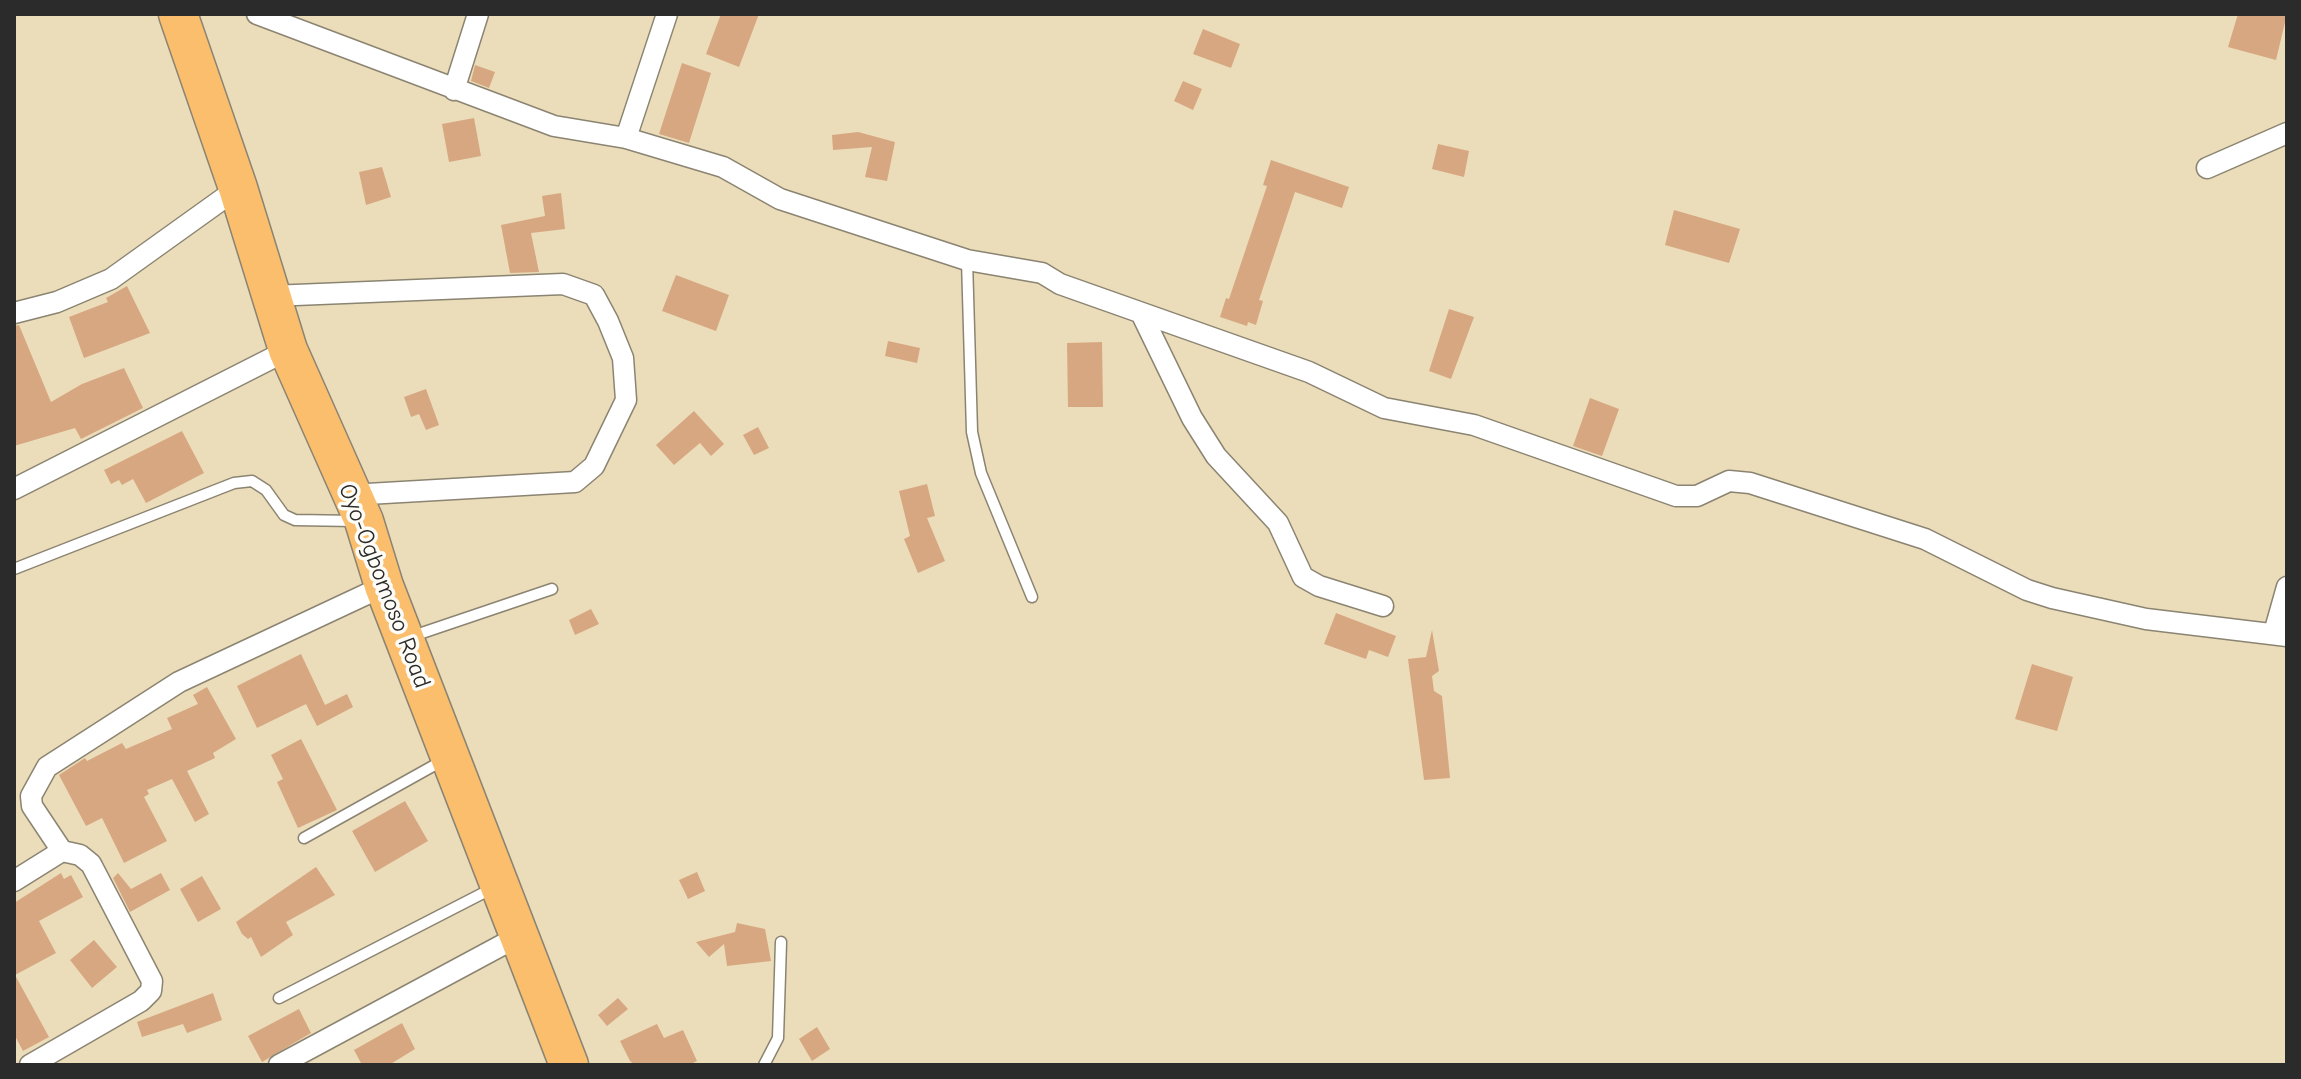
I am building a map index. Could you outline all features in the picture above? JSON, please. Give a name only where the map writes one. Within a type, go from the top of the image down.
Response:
[{"type":"highway","name":"Oyo-Ogbomoso Road","points":[[178,14],[238,188],[288,350],[357,508],[384,586],[569,1065]]},
{"type":"street","points":[[257,14],[554,126],[626,138],[723,167],[780,199],[967,260],[1042,273],[1060,284],[1309,372],[1384,408],[1474,425],[1676,496],[1697,496],[1729,481],[1750,483],[1925,539],[2027,590],[2146,619],[2280,634],[2287,587]]},
{"type":"street","points":[[454,90],[478,14]]},
{"type":"street","points":[[626,138],[667,14]]},
{"type":"street","points":[[2207,168],[2287,133]]},
{"type":"street","points":[[14,313],[57,302],[111,279],[238,188]]},
{"type":"street","points":[[271,296],[563,284],[594,295],[608,321],[623,358],[626,400],[594,466],[575,482],[357,508]]},
{"type":"street","points":[[1141,313],[1192,418],[1216,456],[1278,523],[1303,577],[1319,586],[1383,606]]},
{"type":"street","points":[[14,489],[288,350]]},
{"type":"street","points":[[30,1065],[141,1001],[151,991],[152,981],[91,864],[80,855],[62,851],[32,806],[31,796],[47,767],[179,682],[384,586]]},
{"type":"street","points":[[14,881],[62,851]]},
{"type":"street","points":[[279,1065],[519,936]]},
{"type":"lane","points":[[967,260],[972,432],[981,473],[1032,597]]},
{"type":"lane","points":[[14,569],[234,483],[252,481],[266,490],[284,515],[295,520],[357,508]]},
{"type":"lane","points":[[405,639],[552,589]]},
{"type":"lane","points":[[304,838],[450,757]]},
{"type":"lane","points":[[279,998],[500,885]]},
{"type":"lane","points":[[764,1065],[778,1038],[781,942]]},
{"type":"building","points":[[721,14],[759,14],[739,67],[706,54]]},
{"type":"building","points":[[2238,14],[2287,14],[2276,60],[2228,47]]},
{"type":"building","points":[[1203,29],[1240,44],[1231,68],[1193,54]]},
{"type":"building","points":[[682,63],[711,73],[689,143],[659,134]]},
{"type":"building","points":[[475,65],[495,72],[489,88],[471,81]]},
{"type":"building","points":[[1183,81],[1202,89],[1193,110],[1174,101]]},
{"type":"building","points":[[474,118],[481,156],[449,162],[442,124]]},
{"type":"building","points":[[858,132],[895,142],[887,181],[865,177],[872,147],[833,150],[832,135]]},
{"type":"building","points":[[1438,144],[1469,151],[1464,177],[1432,169]]},
{"type":"building","points":[[1271,160],[1349,187],[1342,208],[1295,192],[1259,300],[1263,301],[1256,325],[1248,322],[1247,326],[1220,317],[1267,186],[1263,185]]},
{"type":"building","points":[[382,167],[391,197],[366,205],[359,172]]},
{"type":"building","points":[[561,193],[565,229],[531,233],[539,272],[510,273],[501,225],[545,216],[542,196]]},
{"type":"building","points":[[1674,210],[1740,229],[1729,263],[1665,245]]},
{"type":"building","points":[[676,275],[729,295],[716,331],[662,311]]},
{"type":"building","points":[[127,286],[150,333],[84,358],[69,317],[108,302],[106,298]]},
{"type":"building","points":[[1449,309],[1474,317],[1451,379],[1429,371]]},
{"type":"building","points":[[19,325],[51,402],[82,384],[124,368],[143,408],[81,439],[75,428],[14,446],[14,326]]},
{"type":"building","points":[[888,341],[920,348],[917,363],[885,356]]},
{"type":"building","points":[[1102,342],[1103,407],[1068,407],[1067,343]]},
{"type":"building","points":[[426,389],[439,425],[426,430],[419,414],[411,417],[404,397]]},
{"type":"building","points":[[1590,398],[1619,409],[1602,456],[1573,446]]},
{"type":"building","points":[[694,411],[724,444],[711,456],[700,443],[674,465],[656,445]]},
{"type":"building","points":[[758,427],[769,448],[754,455],[743,435]]},
{"type":"building","points":[[182,431],[204,473],[146,503],[133,479],[122,485],[119,480],[111,484],[104,470]]},
{"type":"building","points":[[927,484],[935,516],[927,518],[945,561],[918,573],[904,539],[910,536],[899,491]]},
{"type":"building","points":[[591,609],[599,624],[575,635],[569,620]]},
{"type":"building","points":[[1336,613],[1396,636],[1388,657],[1369,650],[1366,659],[1324,644]]},
{"type":"building","points":[[1432,630],[1439,671],[1432,676],[1434,691],[1442,696],[1450,778],[1424,780],[1408,659],[1426,657]]},
{"type":"building","points":[[301,654],[325,705],[347,694],[353,707],[317,726],[306,704],[257,728],[237,686]]},
{"type":"building","points":[[2032,664],[2073,677],[2057,731],[2015,719]]},
{"type":"building","points":[[207,687],[236,739],[213,753],[215,758],[187,771],[209,814],[195,822],[172,779],[147,790],[149,794],[144,797],[167,841],[124,863],[102,818],[86,826],[59,775],[85,758],[87,761],[122,743],[126,749],[172,729],[167,718],[198,704],[193,695]]},
{"type":"building","points":[[301,739],[337,810],[298,828],[277,782],[283,779],[271,755]]},
{"type":"building","points":[[405,801],[428,841],[375,872],[352,831]]},
{"type":"building","points":[[316,867],[335,895],[286,922],[293,935],[261,957],[251,937],[248,939],[242,934],[236,922]]},
{"type":"building","points":[[697,872],[705,891],[688,899],[679,880]]},
{"type":"building","points":[[61,873],[64,879],[71,875],[83,897],[39,921],[56,953],[15,975],[49,1037],[23,1051],[14,1034],[14,903]]},
{"type":"building","points":[[118,873],[131,889],[161,873],[170,890],[130,912],[113,878]]},
{"type":"building","points":[[202,876],[221,909],[198,922],[180,889]]},
{"type":"building","points":[[737,923],[765,929],[771,961],[727,966],[724,944],[709,957],[696,942],[735,932]]},
{"type":"building","points":[[94,940],[117,967],[92,988],[70,960]]},
{"type":"building","points":[[213,993],[222,1020],[187,1033],[183,1024],[142,1037],[137,1022]]},
{"type":"building","points":[[618,998],[628,1009],[607,1026],[598,1015]]},
{"type":"building","points":[[299,1009],[311,1033],[262,1062],[248,1036]]},
{"type":"building","points":[[402,1023],[415,1049],[389,1065],[362,1065],[354,1050]]},
{"type":"building","points":[[657,1024],[664,1038],[683,1030],[697,1061],[689,1065],[635,1065],[630,1061],[620,1041]]},
{"type":"building","points":[[817,1027],[830,1049],[812,1061],[799,1039]]}]
